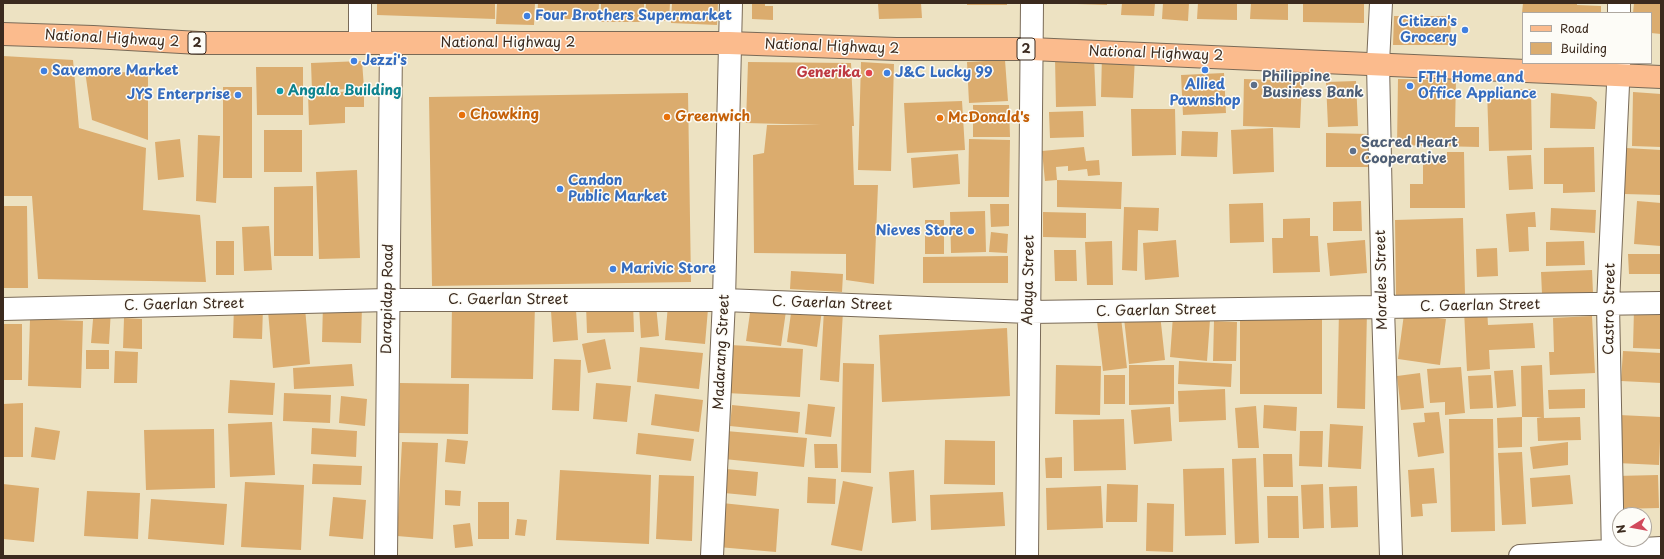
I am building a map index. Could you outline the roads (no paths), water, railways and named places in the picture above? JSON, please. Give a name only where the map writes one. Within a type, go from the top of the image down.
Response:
[{"type":"main road","name":"National Highway 2","points":[[3,34],[199,43],[730,43],[896,49],[1031,49],[1378,63],[1619,69],[1661,76]]},
{"type":"street","points":[[360,3],[360,43]]},
{"type":"street","name":"Madarang Street","points":[[712,556],[724,300],[731,3]]},
{"type":"street","name":"Abaya Street","points":[[1027,556],[1032,3]]},
{"type":"street","name":"Morales Street","points":[[1381,3],[1378,63],[1383,308],[1391,556]]},
{"type":"street","name":"Darapidap Road","points":[[386,556],[391,43]]},
{"type":"street","name":"Castro Street","points":[[1613,553],[1608,304],[1619,69]]},
{"type":"street","name":"C. Gaerlan Street","points":[[3,309],[389,300],[724,300],[1029,312],[1661,303]]},
{"type":"street","points":[[1520,556],[1613,553],[1661,548]]},
{"type":"place","name":"Four Brothers Supermarket","points":[[527,16]]},
{"type":"place","name":"Citizen's Grocery","points":[[1465,30]]},
{"type":"place","name":"Jezzi's","points":[[354,61]]},
{"type":"place","name":"Allied Pawnshop","points":[[1205,70]]},
{"type":"place","name":"Savemore Market","points":[[44,71]]},
{"type":"place","name":"Generika","points":[[869,73]]},
{"type":"place","name":"J&C Lucky 99","points":[[887,73]]},
{"type":"place","name":"Philippine Business Bank","points":[[1254,85]]},
{"type":"place","name":"FTH Home and Office Appliance","points":[[1410,86]]},
{"type":"place","name":"Angala Building","points":[[280,91]]},
{"type":"place","name":"JYS Enterprise","points":[[238,95]]},
{"type":"place","name":"Chowking","points":[[462,115]]},
{"type":"place","name":"Greenwich","points":[[667,117]]},
{"type":"place","name":"McDonald's","points":[[940,118]]},
{"type":"place","name":"Sacred Heart Cooperative","points":[[1353,151]]},
{"type":"place","name":"Candon Public Market","points":[[560,189]]},
{"type":"place","name":"Nieves Store","points":[[971,231]]},
{"type":"place","name":"Marivic Store","points":[[613,269]]}]
